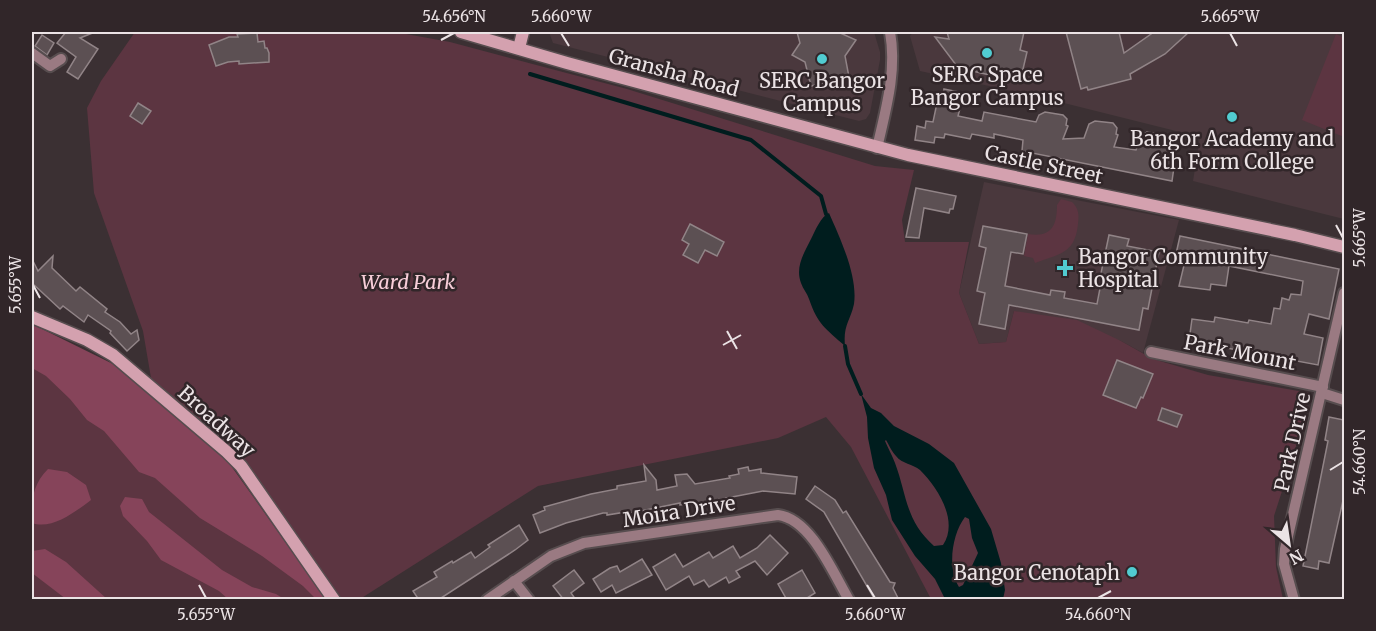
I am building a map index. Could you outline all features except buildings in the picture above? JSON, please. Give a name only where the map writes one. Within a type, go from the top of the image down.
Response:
[{"type":"street","name":"Gransha Road","points":[[461,32],[877,148]]},
{"type":"street","points":[[519,48],[523,32]]},
{"type":"street","points":[[877,148],[892,73],[893,49],[890,32]]},
{"type":"street","points":[[32,53],[50,66],[61,59]]},
{"type":"street","name":"Castle Street","points":[[877,148],[1092,195],[1295,235],[1344,248]]},
{"type":"street","name":"Park Drive","points":[[1294,600],[1284,564],[1285,549],[1344,293]]},
{"type":"street","name":"Broadway","points":[[32,317],[87,340],[112,355],[227,452],[241,466],[334,600]]},
{"type":"street","name":"Park Mount","points":[[1151,352],[1323,390],[1344,400]]},
{"type":"street","name":"Moira Drive","points":[[487,600],[551,556],[584,543],[778,514],[788,516],[807,531],[849,600]]},
{"type":"street","points":[[514,581],[529,600]]},
{"type":"shaded area","points":[[549,32],[874,32],[880,60],[870,113],[866,119],[859,121],[553,43]]},
{"type":"shaded area","name":"Bangor Academy and 6th Form College","points":[[913,32],[1344,32],[1344,219],[1193,181],[1200,137],[1040,97],[920,71],[910,36]]},
{"type":"shaded area","name":"Bangor Community Hospital","points":[[984,182],[1179,220],[1143,353],[1121,341],[1014,311],[1006,342],[979,344],[959,293]]},
{"type":"shaded area","points":[[32,324],[113,364],[196,430],[229,463],[326,599],[316,599],[303,586],[262,556],[200,518],[155,478],[139,472],[104,431],[87,420],[70,399],[46,376],[32,368]]},
{"type":"shaded area","points":[[48,469],[67,472],[86,485],[91,500],[55,522],[40,525],[32,523],[34,494],[39,481]]},
{"type":"shaded area","points":[[125,497],[142,499],[149,512],[222,570],[252,587],[276,594],[284,599],[228,599],[219,591],[161,560],[147,541],[123,516],[120,506]]},
{"type":"shaded area","points":[[45,549],[66,562],[107,599],[66,599],[32,573],[32,551]]},
{"type":"green space","name":"Ward Park","points":[[135,32],[395,32],[450,42],[627,89],[875,166],[914,170],[902,220],[905,242],[969,242],[959,293],[979,344],[1006,342],[1014,311],[1077,320],[1153,359],[1208,375],[1310,393],[1274,516],[1276,567],[1283,599],[931,599],[851,447],[826,417],[778,438],[538,486],[360,599],[342,599],[240,453],[151,378],[143,331],[94,193],[87,108],[101,81]]},
{"type":"green space","points":[[1336,34],[1344,38],[1344,137],[1302,120]]},
{"type":"green space","points":[[1061,199],[1072,202],[1076,207],[1078,224],[1076,234],[1064,251],[1035,263],[1033,258],[1024,256],[1028,234],[1043,234],[1052,228],[1056,219],[1057,205]]},
{"type":"green space","points":[[32,324],[317,588],[326,599],[32,599]]},
{"type":"water","points":[[829,213],[851,269],[855,293],[846,328],[845,346],[819,321],[799,277],[803,255],[818,224]]},
{"type":"water","points":[[861,394],[871,408],[881,413],[894,426],[929,444],[954,463],[991,529],[1001,563],[1005,590],[1003,599],[945,599],[935,579],[915,556],[892,520],[886,495],[874,468],[868,438],[867,417]],"holes":[[[886,440],[898,459],[920,470],[939,495],[948,515],[949,526],[943,545],[934,546],[917,527]],[[965,517],[969,519],[972,538],[978,553],[963,585],[959,587],[952,561],[954,542]]]},
{"type":"waterway","points":[[530,74],[751,140],[821,196],[826,214]]},
{"type":"waterway","points":[[845,346],[848,364],[861,394]]},
{"type":"place","name":"SERC Space Bangor Campus","points":[[987,53]]},
{"type":"place","name":"SERC Bangor Campus","points":[[822,59]]},
{"type":"place","name":"Bangor Academy and 6th Form College","points":[[1232,117]]},
{"type":"place","name":"Bangor Community Hospital","points":[[1065,268]]},
{"type":"place","name":"Bangor Cenotaph","points":[[1132,572]]}]
